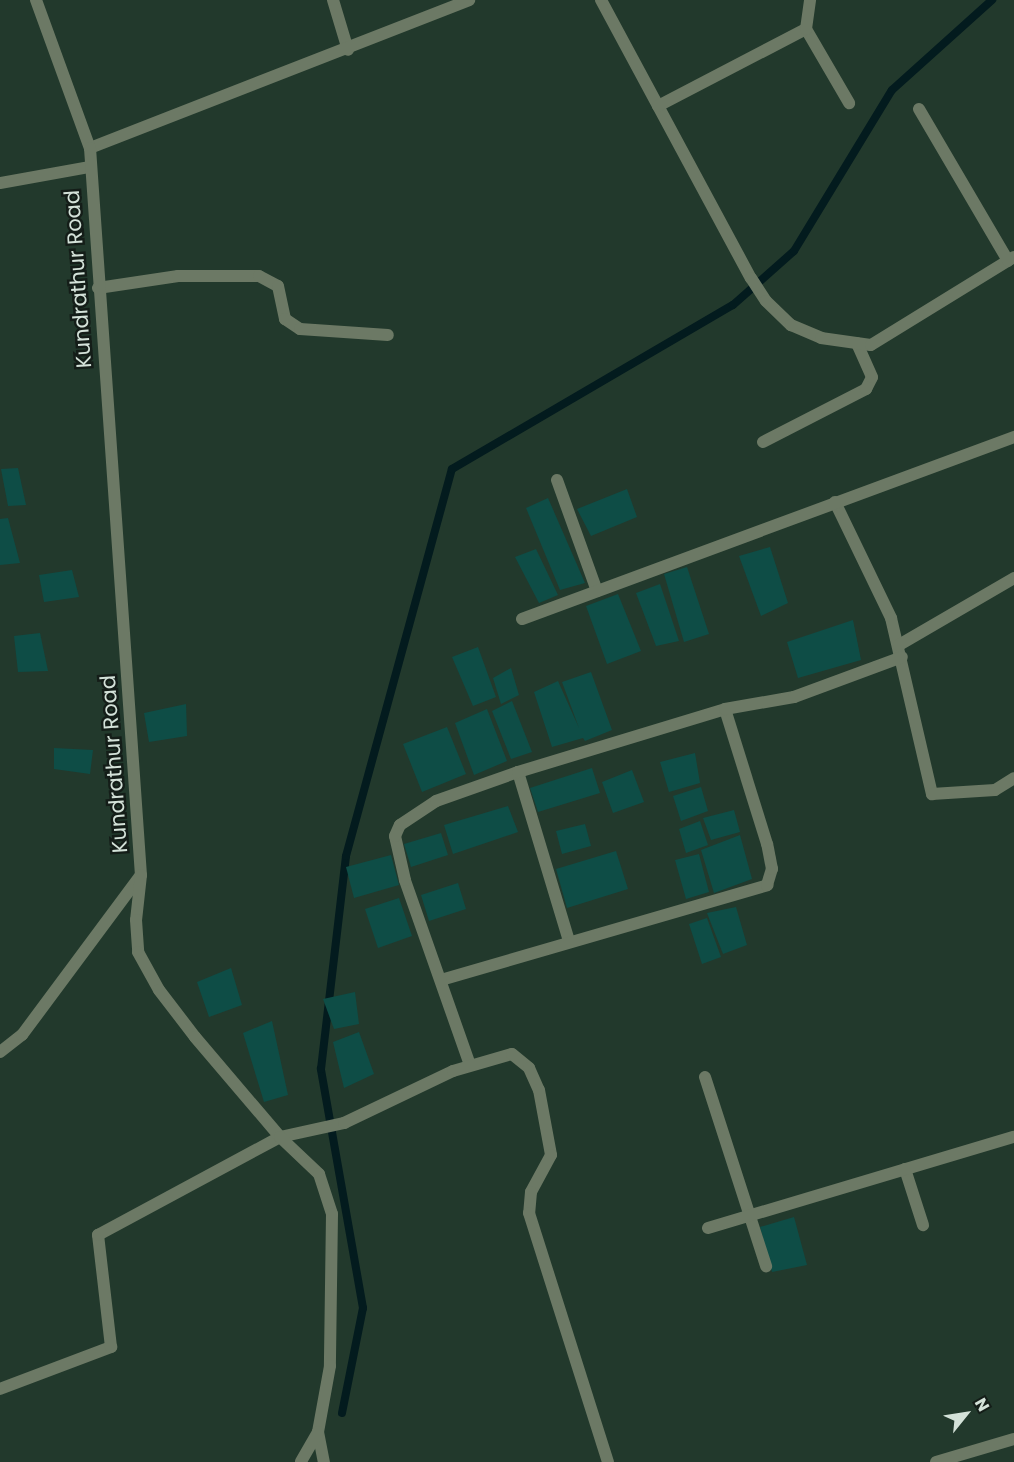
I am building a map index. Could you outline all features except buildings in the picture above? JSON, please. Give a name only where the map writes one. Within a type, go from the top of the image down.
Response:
[{"type":"street","name":"Kundrathur Road","points":[[36,0],[90,148],[89,167],[141,875],[136,920],[138,952],[159,990],[188,1028],[280,1137],[319,1174],[332,1214],[330,1366],[318,1432],[301,1462]]},
{"type":"street","points":[[333,0],[348,50]]},
{"type":"street","points":[[90,148],[348,50],[470,0]]},
{"type":"street","points":[[601,0],[751,278],[766,301],[790,325],[821,338],[871,345],[1011,259],[919,109]]},
{"type":"street","points":[[810,0],[806,28],[849,103]]},
{"type":"street","points":[[658,106],[806,28]]},
{"type":"street","points":[[0,183],[89,167]]},
{"type":"street","points":[[98,288],[178,276],[259,276],[278,286],[289,324],[313,331],[388,335]]},
{"type":"street","points":[[763,442],[866,389],[872,377],[857,343]]},
{"type":"street","points":[[522,620],[1014,437]]},
{"type":"street","points":[[557,480],[597,591]]},
{"type":"street","points":[[835,502],[891,618],[932,794],[995,790],[1014,778]]},
{"type":"street","points":[[470,1065],[405,880],[395,836],[400,825],[436,801],[518,772],[725,709],[794,697],[900,651],[1014,578]]},
{"type":"street","points":[[441,980],[569,941],[756,889],[771,878],[767,844],[725,709]]},
{"type":"street","points":[[518,772],[569,941]]},
{"type":"street","points":[[0,1052],[22,1035],[141,875]]},
{"type":"street","points":[[0,1389],[111,1347],[98,1235],[280,1137],[310,1133],[344,1123],[470,1065],[512,1053],[529,1068],[538,1090],[551,1155],[531,1192],[529,1213],[608,1462]]},
{"type":"street","points":[[705,1077],[766,1266]]},
{"type":"street","points":[[708,1228],[1014,1137]]},
{"type":"street","points":[[905,1169],[923,1225]]},
{"type":"street","points":[[318,1432],[324,1462]]},
{"type":"street","points":[[936,1462],[1014,1439]]},
{"type":"waterway","points":[[342,1413],[363,1308],[321,1069],[346,856],[452,469],[733,305],[794,251],[892,90],[992,0]]}]
